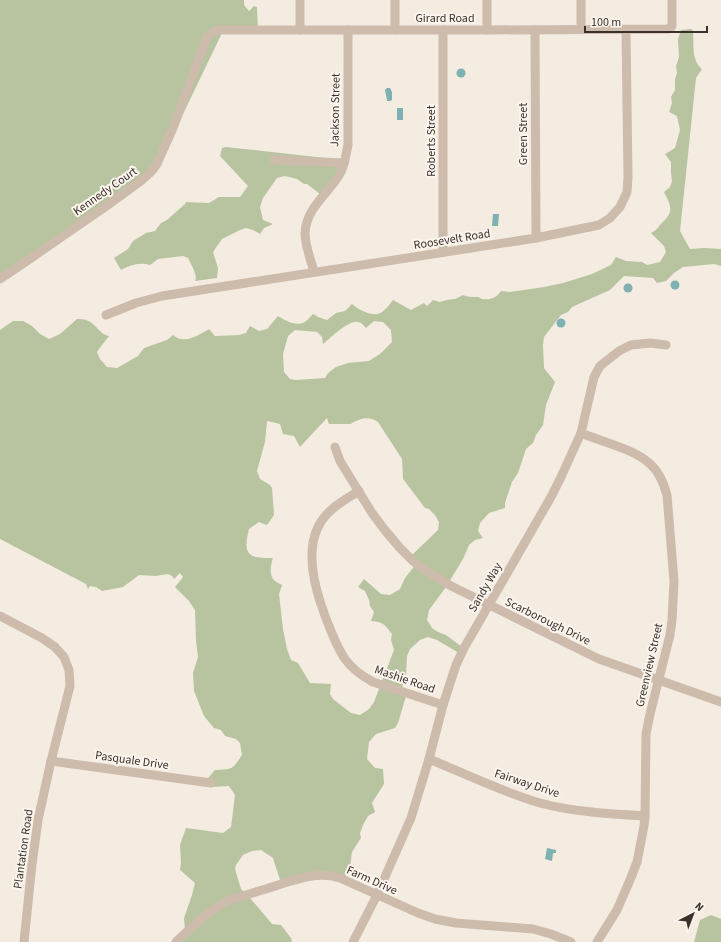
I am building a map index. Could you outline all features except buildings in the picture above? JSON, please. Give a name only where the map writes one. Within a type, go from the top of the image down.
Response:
[{"type":"street","points":[[300,0],[300,30]]},
{"type":"street","points":[[395,0],[396,30]]},
{"type":"street","points":[[487,0],[487,30]]},
{"type":"street","points":[[581,0],[581,29]]},
{"type":"street","name":"Girard Road","points":[[217,30],[669,29],[672,26],[672,0]]},
{"type":"street","name":"Kennedy Court","points":[[0,279],[105,207],[151,172],[157,164],[173,128],[207,37],[217,30]]},
{"type":"street","name":"Jackson Street","points":[[314,272],[305,234],[307,220],[312,210],[341,172],[348,145],[348,30]]},
{"type":"street","name":"Roberts Street","points":[[443,30],[443,252]]},
{"type":"street","name":"Green Street","points":[[535,30],[536,238]]},
{"type":"street","name":"Roosevelt Road","points":[[106,315],[136,303],[162,296],[536,238],[599,225],[610,218],[620,207],[627,192],[626,30]]},
{"type":"street","points":[[274,160],[344,163]]},
{"type":"street","name":"Sandy Way","points":[[353,942],[377,895],[411,818],[429,759],[443,704],[456,664],[488,605],[551,498],[580,434],[594,378],[600,366],[619,351],[631,345],[650,343],[666,345]]},
{"type":"street","name":"Greenview Street","points":[[580,434],[629,451],[640,457],[650,463],[664,484],[667,495],[674,582],[670,635],[646,734],[645,816],[637,862],[617,910],[597,942]]},
{"type":"street","name":"Scarborough Drive","points":[[334,447],[340,461],[372,513],[400,548],[413,561],[451,586],[599,658],[721,702]]},
{"type":"street","name":"Mashie Road","points":[[359,491],[330,511],[316,532],[312,559],[317,591],[323,614],[337,646],[345,659],[363,676],[373,682],[443,704]]},
{"type":"street","name":"Plantation Road","points":[[0,616],[42,638],[55,647],[64,657],[69,670],[70,686],[38,820],[24,942]]},
{"type":"street","name":"Fairway Drive","points":[[429,759],[513,794],[540,803],[576,810],[645,816]]},
{"type":"street","name":"Pasquale Drive","points":[[51,761],[211,783]]},
{"type":"street","name":"Farm Drive","points":[[176,942],[204,916],[230,900],[305,877],[322,875],[333,876],[344,880],[435,919],[533,929],[571,942]]},
{"type":"green space","points":[[0,0],[244,0],[244,5],[249,11],[254,6],[257,7],[258,31],[222,33],[172,137],[146,173],[0,277]]},
{"type":"green space","points":[[681,30],[693,30],[693,46],[696,61],[702,69],[696,78],[680,231],[690,249],[721,249],[721,266],[714,264],[683,267],[666,281],[657,283],[653,278],[624,276],[610,290],[572,307],[568,312],[561,315],[544,337],[544,368],[555,382],[546,405],[543,425],[536,435],[533,443],[526,449],[518,473],[512,482],[505,503],[505,508],[489,513],[480,523],[478,531],[483,538],[475,540],[469,545],[463,559],[446,587],[429,610],[427,620],[432,628],[446,635],[462,647],[459,653],[437,640],[428,637],[420,640],[410,649],[407,656],[406,675],[401,691],[406,696],[398,723],[395,728],[376,734],[369,742],[367,759],[375,768],[383,769],[384,784],[372,803],[375,812],[368,816],[364,823],[360,833],[361,838],[352,852],[350,867],[343,881],[327,877],[281,883],[273,858],[261,850],[252,851],[243,855],[236,865],[235,869],[241,889],[272,924],[281,925],[291,938],[292,942],[171,942],[185,930],[184,918],[195,883],[180,870],[180,845],[186,828],[223,833],[231,827],[235,795],[229,786],[212,787],[203,784],[215,770],[229,769],[236,764],[242,755],[240,743],[236,739],[225,736],[221,730],[214,728],[204,716],[194,691],[193,673],[198,657],[195,610],[189,601],[175,587],[183,577],[180,573],[174,579],[168,574],[155,576],[139,575],[123,587],[102,591],[96,587],[90,586],[88,589],[86,584],[0,539],[0,330],[13,321],[23,321],[49,339],[60,334],[77,319],[83,319],[92,323],[101,332],[109,336],[97,352],[100,359],[107,367],[117,368],[138,356],[144,348],[167,340],[173,335],[179,339],[188,339],[209,329],[215,336],[239,335],[246,333],[250,326],[259,331],[267,329],[278,316],[286,321],[297,324],[303,323],[313,314],[327,320],[336,313],[345,311],[352,304],[362,311],[370,314],[378,314],[382,312],[393,300],[411,310],[424,303],[427,306],[433,300],[440,302],[455,299],[463,295],[479,297],[482,299],[491,299],[501,291],[510,292],[544,287],[592,274],[611,265],[616,257],[626,261],[642,262],[647,265],[660,262],[666,252],[664,246],[651,233],[667,218],[670,211],[670,207],[664,192],[670,187],[672,181],[671,162],[665,154],[675,148],[680,130],[677,116],[669,112],[672,103],[671,97],[675,90],[675,79],[677,73],[676,66],[679,57],[678,39]],"holes":[[[374,321],[383,322],[391,330],[392,342],[380,354],[369,361],[348,363],[336,367],[328,373],[325,378],[296,380],[290,379],[284,372],[283,354],[288,336],[295,330],[317,332],[322,337],[323,344],[350,323],[359,322],[366,328]],[[327,418],[329,424],[351,424],[365,418],[378,422],[402,459],[403,479],[425,508],[429,509],[439,522],[438,530],[410,557],[416,564],[405,578],[400,589],[390,595],[381,594],[364,579],[358,587],[365,591],[370,606],[374,612],[371,621],[384,624],[392,634],[391,640],[394,650],[374,702],[369,709],[360,715],[351,713],[333,699],[330,694],[331,684],[310,683],[298,663],[291,660],[283,629],[279,594],[282,585],[276,582],[271,574],[273,558],[252,555],[249,553],[246,546],[249,529],[259,522],[267,525],[274,515],[272,488],[260,479],[257,471],[265,442],[267,421],[280,424],[283,434],[294,436],[300,447]]]},
{"type":"green space","points":[[226,147],[343,160],[344,163],[320,194],[307,184],[304,184],[297,179],[285,176],[277,178],[263,198],[260,207],[263,220],[273,224],[264,228],[260,234],[246,228],[222,239],[213,252],[218,268],[217,278],[195,281],[196,277],[194,270],[188,258],[183,256],[158,259],[150,265],[135,264],[121,270],[114,258],[128,249],[133,241],[146,233],[155,231],[161,223],[167,220],[186,202],[209,203],[219,197],[240,197],[248,186],[220,156],[222,148]]},
{"type":"green space","points":[[711,915],[721,919],[721,942],[694,942],[700,920]]},
{"type":"water","points":[[459,69],[463,69],[465,73],[463,77],[459,77],[457,75],[457,71]]},
{"type":"water","points":[[390,88],[392,92],[392,100],[390,101],[387,101],[385,90]]},
{"type":"water","points":[[397,108],[403,108],[403,120],[397,120]]},
{"type":"water","points":[[493,214],[499,214],[498,226],[492,226]]},
{"type":"water","points":[[675,280],[680,285],[675,290],[670,285]]},
{"type":"water","points":[[626,284],[630,284],[632,288],[630,292],[626,292],[624,290],[624,286]]},
{"type":"water","points":[[559,319],[563,319],[565,323],[563,327],[559,327],[557,325],[557,321]]},
{"type":"water","points":[[547,848],[556,850],[556,853],[553,853],[552,861],[545,859]]}]
